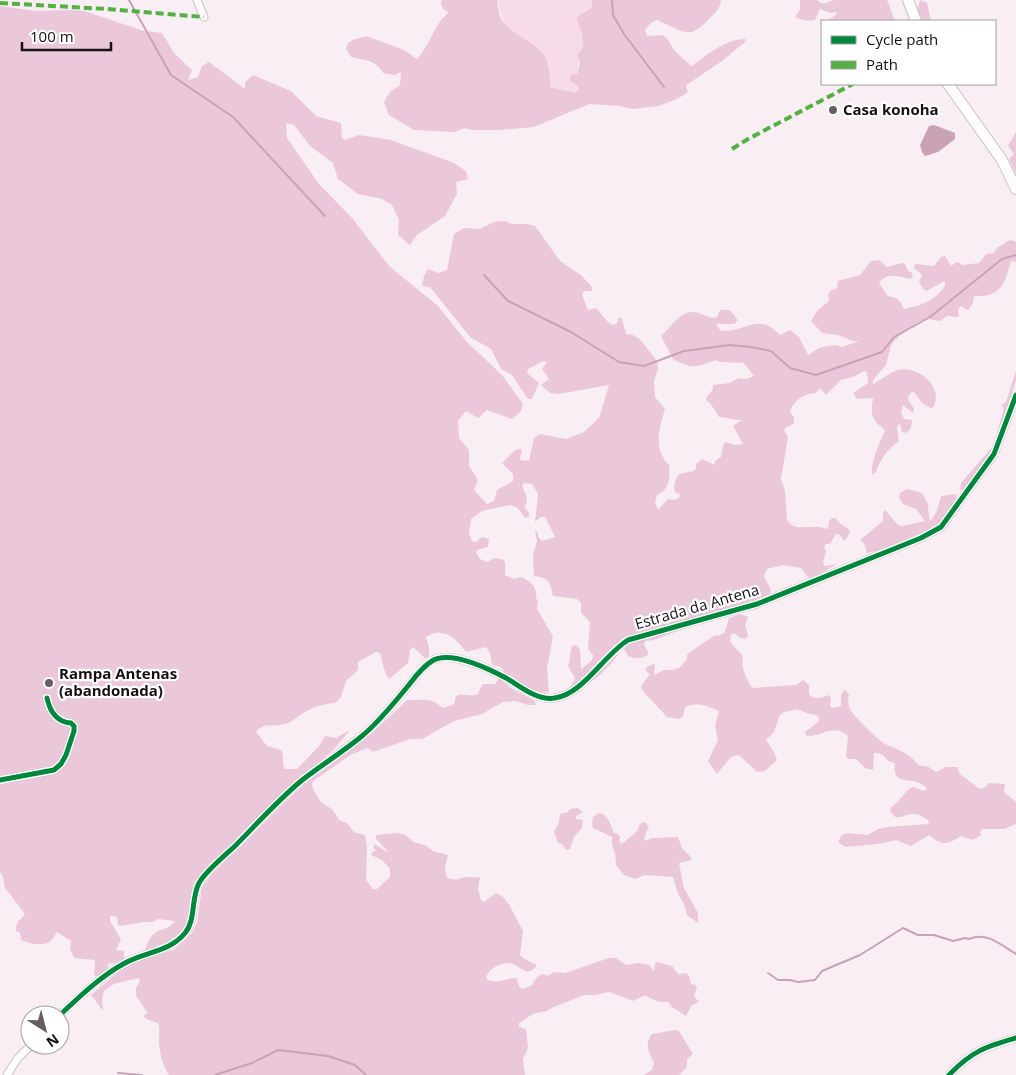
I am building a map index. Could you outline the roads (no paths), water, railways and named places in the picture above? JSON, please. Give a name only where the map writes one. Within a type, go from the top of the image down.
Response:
[{"type":"main road","points":[[908,0],[916,20]]},
{"type":"main road","points":[[949,85],[1002,160],[1016,189]]},
{"type":"street","points":[[197,0],[204,18]]},
{"type":"street","name":"Estrada da Antena","points":[[70,1005],[83,993],[124,964],[141,955],[167,948],[176,942],[186,932],[200,882],[299,782],[362,736],[384,714],[422,669],[432,661],[443,656],[474,664],[542,698],[554,698],[565,695],[577,687],[616,648],[628,640],[757,604],[921,538],[941,526],[994,454],[1016,395]]},
{"type":"street","points":[[0,780],[54,770],[61,764],[66,755],[74,726],[71,723],[63,722],[54,715],[47,698]]},
{"type":"street","points":[[949,1075],[975,1052],[987,1046],[1016,1038]]},
{"type":"street","points":[[7,1075],[21,1055]]},
{"type":"waterway","points":[[129,0],[171,75],[233,117],[325,216]]},
{"type":"waterway","points":[[612,0],[613,15],[624,34],[664,87]]},
{"type":"waterway","points":[[484,275],[508,301],[571,332],[619,362],[644,366],[684,351],[730,345],[771,351],[790,368],[816,375],[882,352],[894,337],[930,317],[1002,259],[1016,255]]},
{"type":"waterway","points":[[768,973],[778,980],[798,982],[815,980],[822,971],[860,955],[903,928],[918,935],[934,935],[953,941],[975,937],[987,938],[1016,954]]},
{"type":"waterway","points":[[215,1075],[252,1063],[278,1050],[328,1056],[355,1065],[366,1075]]},
{"type":"waterway","points":[[118,1073],[142,1075]]},
{"type":"place","name":"Casa konoha","points":[[833,110]]},
{"type":"place","name":"Rampa Antenas (abandonada)","points":[[49,683]]}]
